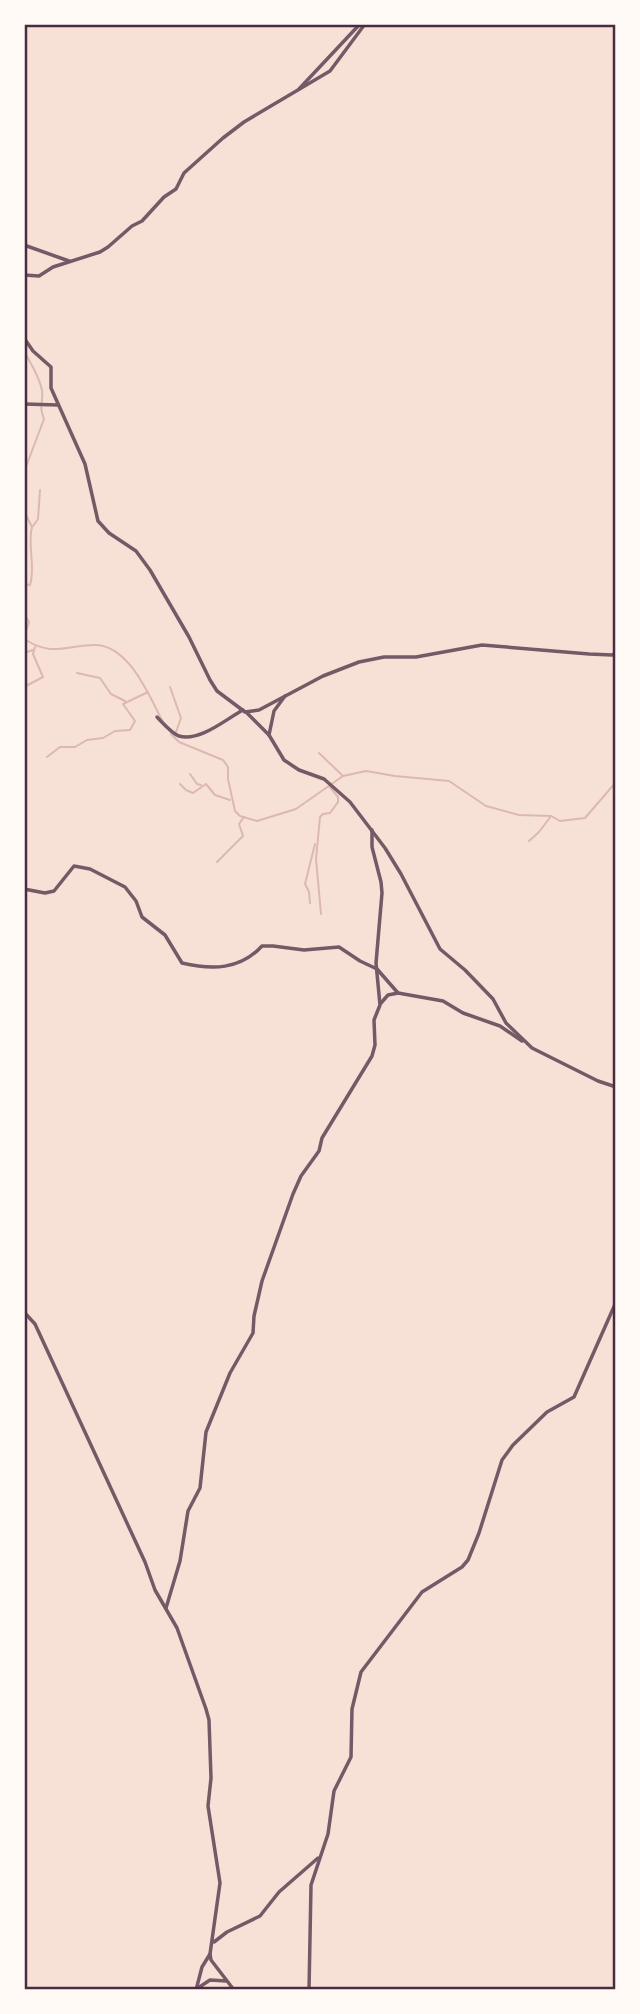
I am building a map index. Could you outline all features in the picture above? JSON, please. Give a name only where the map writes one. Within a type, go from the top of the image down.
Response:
[{"type":"street","points":[[24,275],[40,276],[53,267],[108,247],[176,189],[184,173],[244,121],[330,72],[363,24]]},
{"type":"street","points":[[297,90],[363,24]]},
{"type":"street","points":[[24,245],[62,260],[72,261]]},
{"type":"street","points":[[24,338],[33,351],[51,367],[51,388],[85,464],[98,521],[109,533],[135,551],[150,570],[189,637],[210,680],[218,691],[244,711],[269,736],[284,760],[299,771],[324,779],[335,786],[372,830],[401,873],[440,949],[493,999],[506,1023],[532,1048]]},
{"type":"street","points":[[24,404],[58,405]]},
{"type":"street","points":[[157,717],[180,736],[192,736],[244,711],[253,712],[318,678],[359,662],[384,657],[416,657],[482,645],[589,654],[615,653]]},
{"type":"street","points":[[269,736],[274,711],[286,694]]},
{"type":"street","points":[[372,830],[372,847],[382,881],[377,969],[380,1005]]},
{"type":"street","points":[[24,889],[45,893],[54,891],[74,866],[90,869],[125,887],[136,901],[142,917],[165,935],[182,963],[203,968],[225,967],[251,958],[262,946],[304,950],[340,947],[377,969],[398,993]]},
{"type":"street","points":[[166,1608],[180,1561],[188,1511],[200,1488],[206,1432],[230,1373],[253,1333],[262,1281],[293,1194],[301,1176],[319,1151],[322,1138],[372,1056],[375,1045],[374,1020],[388,995],[398,993],[443,1001],[463,1013],[500,1026],[532,1048],[598,1082],[615,1087]]},
{"type":"street","points":[[309,1990],[312,1949],[311,1885],[328,1834],[334,1791],[351,1757],[352,1709],[361,1672],[422,1592],[462,1567],[468,1560],[502,1460],[513,1445],[547,1412],[574,1397],[615,1302]]},
{"type":"street","points":[[24,1312],[35,1324],[180,1637],[209,1720],[211,1778],[208,1806],[220,1883],[213,1923],[213,1942],[196,1990]]},
{"type":"street","points":[[608,1320],[615,1312]]},
{"type":"street","points":[[213,1942],[260,1916],[279,1892],[320,1857]]},
{"type":"street","points":[[210,1954],[211,1960],[234,1990]]},
{"type":"street","points":[[196,1990],[210,1980],[224,1979],[228,1982]]},
{"type":"waterway","points":[[24,351],[41,385],[41,410],[44,419],[24,472]]},
{"type":"waterway","points":[[33,526],[38,519],[40,490]]},
{"type":"waterway","points":[[24,511],[32,527],[32,578],[30,585],[24,584]]},
{"type":"waterway","points":[[24,614],[29,622],[26,640],[35,645],[52,649],[95,645],[118,653],[128,662],[144,686],[162,720]]},
{"type":"waterway","points":[[24,687],[43,677],[33,654],[35,647]]},
{"type":"waterway","points":[[24,653],[33,650]]},
{"type":"waterway","points":[[77,673],[100,678],[111,694],[125,701]]},
{"type":"waterway","points":[[170,687],[181,718],[176,732]]},
{"type":"waterway","points":[[47,757],[60,747],[75,747],[115,731],[130,730],[135,721],[123,704],[148,692]]},
{"type":"waterway","points":[[171,734],[179,742],[223,760],[228,767],[235,811],[240,816],[257,821],[296,809],[343,776],[366,771],[449,781],[486,806],[519,815],[551,816],[560,821],[585,818],[616,782]]},
{"type":"waterway","points":[[319,753],[343,776]]},
{"type":"waterway","points":[[190,774],[197,784],[201,785]]},
{"type":"waterway","points":[[180,784],[193,793],[206,784],[215,795],[230,800]]},
{"type":"waterway","points":[[321,914],[316,859],[320,817],[330,813],[338,802],[338,797],[329,786]]},
{"type":"waterway","points":[[529,841],[551,816]]},
{"type":"waterway","points":[[217,862],[243,836],[239,824],[244,817]]},
{"type":"waterway","points":[[310,903],[305,884],[315,844]]}]
